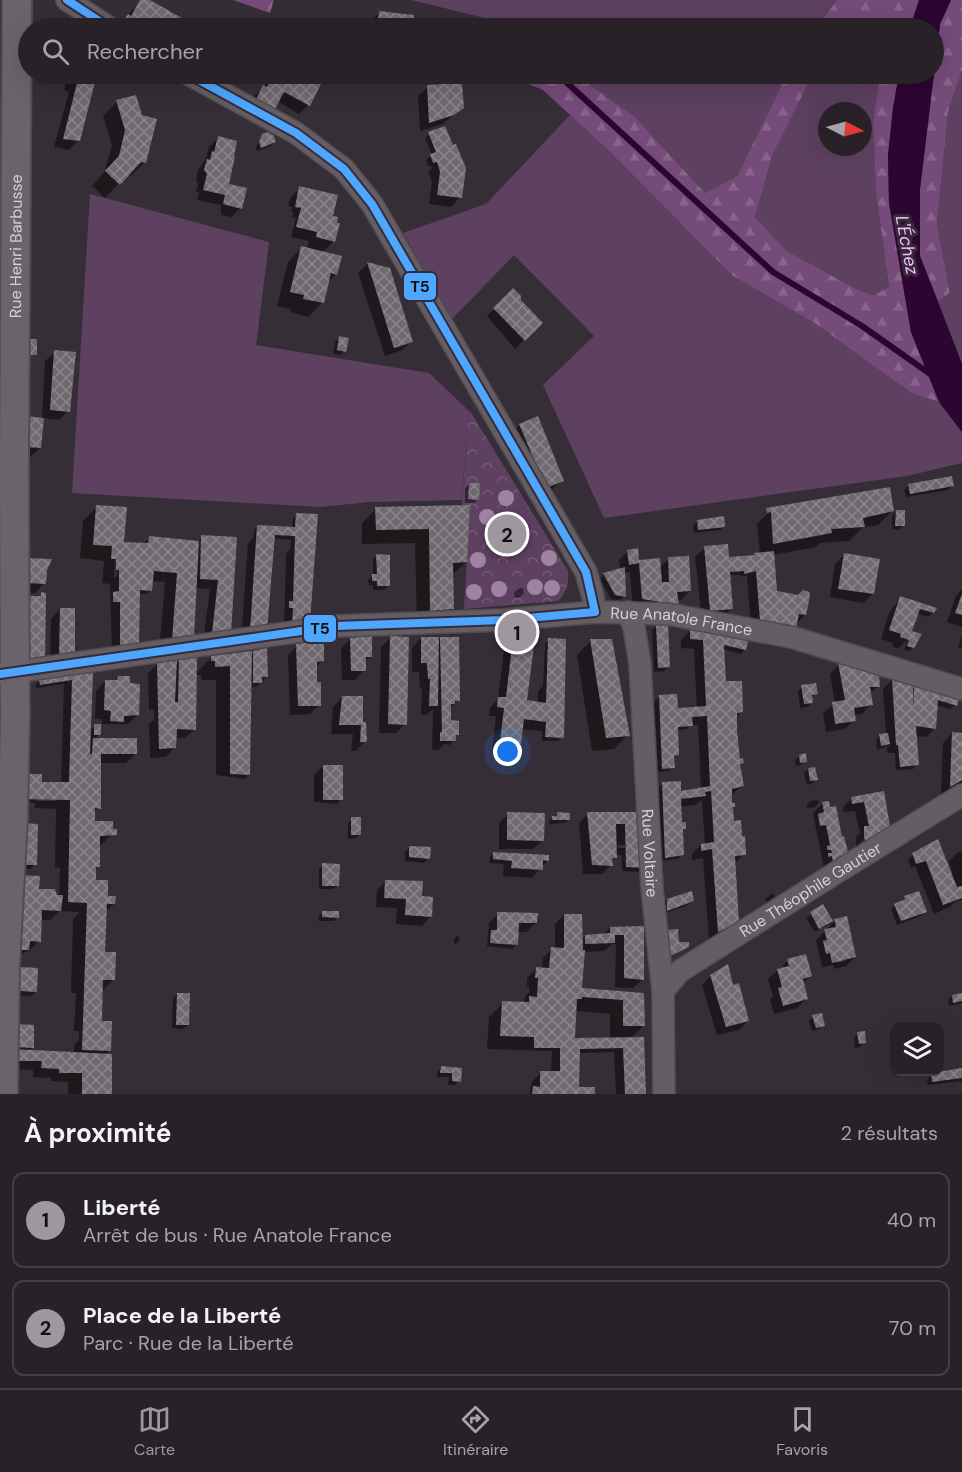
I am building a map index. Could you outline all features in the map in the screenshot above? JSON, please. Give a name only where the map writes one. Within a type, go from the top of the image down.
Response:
[{"type":"street","name":"Rue Henri Barbusse","points":[[3,1094],[5,966],[13,818],[7,674],[17,0]]},
{"type":"street","points":[[67,0],[95,18]]},
{"type":"street","points":[[206,84],[296,133],[344,169],[372,204],[586,572],[596,612]]},
{"type":"street","name":"Rue Anatole France","points":[[7,674],[336,626],[504,620],[596,612],[628,612],[696,618],[791,637],[962,688]]},
{"type":"street","name":"Rue Voltaire","points":[[628,612],[634,627],[640,664],[652,888],[663,991],[664,1094]]},
{"type":"street","name":"Rue Théophile Gautier","points":[[663,991],[680,971],[962,795]]},
{"type":"green space","points":[[233,0],[274,0],[270,13]]},
{"type":"green space","points":[[411,0],[837,0],[824,18],[485,18]]},
{"type":"green space","points":[[837,0],[919,0],[913,18],[824,18]]},
{"type":"green space","points":[[951,0],[962,0],[962,71],[948,112],[937,225],[950,293],[938,301],[920,256],[920,189],[933,84],[944,84],[943,18]]},
{"type":"green space","points":[[962,71],[962,364],[938,301],[950,293],[937,225],[948,112]]},
{"type":"green space","points":[[529,84],[589,84],[635,117],[705,193],[737,176],[782,84],[808,84],[772,156],[755,217],[787,251],[858,290],[874,295],[889,287],[876,192],[873,122],[879,84],[897,84],[888,155],[889,203],[911,332],[939,402],[911,393],[816,324],[733,276],[607,149],[543,90]]},
{"type":"green space","points":[[589,84],[782,84],[737,176],[705,193],[635,117]]},
{"type":"green space","points":[[808,84],[879,84],[873,122],[876,192],[889,287],[875,295],[858,290],[787,251],[755,217],[772,156]]},
{"type":"green space","points":[[570,115],[607,149],[733,276],[816,324],[911,393],[939,402],[962,432],[962,463],[907,476],[604,518],[543,385],[594,336],[514,255],[452,319],[403,233],[486,204]]},
{"type":"green space","points":[[90,194],[269,242],[256,345],[429,373],[468,410],[462,500],[370,502],[320,507],[72,493]]},
{"type":"green space","points":[[468,410],[568,571],[567,587],[558,601],[464,609],[470,505],[462,505]]},
{"type":"water","points":[[919,0],[951,0],[943,18],[913,18]]},
{"type":"water","name":"L'Échez","points":[[897,84],[933,84],[920,189],[920,256],[962,364],[962,432],[939,402],[911,332],[889,203],[888,156]]},
{"type":"building","points":[[140,0],[150,0],[182,18],[125,18],[128,14],[131,16]]},
{"type":"building","points":[[379,11],[414,15],[414,18],[378,18]]},
{"type":"building","points":[[77,84],[94,84],[80,141],[63,139]]},
{"type":"building","points":[[269,84],[321,84],[310,106],[284,92],[275,109],[256,99],[263,85],[267,87]]},
{"type":"building","points":[[462,84],[464,108],[454,115],[429,123],[427,85]]},
{"type":"building","points":[[136,95],[142,115],[157,119],[146,163],[141,162],[120,185],[105,171],[119,156],[125,130],[116,100]]},
{"type":"building","points":[[445,126],[466,168],[462,198],[437,195],[440,172],[437,162],[433,163],[430,154],[436,152],[428,132]]},
{"type":"building","points":[[268,132],[274,136],[276,142],[261,148],[259,142],[262,134]]},
{"type":"building","points":[[218,136],[237,141],[229,184],[247,188],[242,209],[223,204],[225,195],[203,190],[207,174],[204,170],[207,159],[210,160],[212,151],[214,152]]},
{"type":"building","points":[[299,186],[338,195],[333,216],[338,217],[337,223],[340,223],[335,242],[316,237],[317,232],[296,227],[301,208],[295,207]]},
{"type":"building","points":[[301,246],[342,256],[337,275],[331,273],[324,303],[303,299],[304,295],[290,292]]},
{"type":"building","points":[[367,262],[390,268],[413,342],[394,348]]},
{"type":"building","points":[[513,288],[543,323],[525,341],[493,308]]},
{"type":"building","points":[[339,336],[349,338],[346,352],[337,350]]},
{"type":"building","points":[[27,339],[37,339],[37,355],[27,355]]},
{"type":"building","points":[[54,350],[76,352],[70,412],[50,410]]},
{"type":"building","points":[[25,416],[44,418],[41,448],[25,447]]},
{"type":"building","points":[[538,416],[564,481],[546,488],[519,424]]},
{"type":"building","points":[[952,476],[954,486],[910,494],[908,484]]},
{"type":"building","points":[[469,483],[480,483],[479,500],[468,499]]},
{"type":"building","points":[[890,487],[894,511],[863,518],[865,527],[831,529],[832,533],[773,544],[771,512],[767,513],[766,508]]},
{"type":"building","points":[[96,505],[127,507],[124,542],[148,543],[149,536],[199,541],[194,637],[172,640],[177,573],[154,571],[152,591],[140,590],[139,645],[120,647],[120,602],[113,602],[113,592],[119,591],[119,570],[116,570],[116,559],[111,559],[112,546],[93,545]]},
{"type":"building","points":[[470,505],[467,562],[453,563],[454,609],[430,611],[429,529],[376,530],[375,507]]},
{"type":"building","points":[[896,510],[905,510],[905,526],[895,526]]},
{"type":"building","points":[[296,513],[318,514],[310,622],[292,625],[293,608],[289,608],[289,601],[293,601],[295,536],[275,535],[267,630],[250,631],[257,525],[295,527]]},
{"type":"building","points":[[724,516],[725,527],[698,530],[697,520]]},
{"type":"building","points":[[201,535],[237,537],[231,634],[212,633],[218,580],[200,579]]},
{"type":"building","points":[[728,544],[729,557],[774,551],[777,591],[798,595],[803,590],[809,592],[806,615],[799,614],[796,629],[760,621],[756,571],[744,574],[744,571],[730,572],[733,609],[710,611],[704,546]]},
{"type":"building","points":[[638,548],[639,560],[660,558],[662,582],[669,582],[668,557],[689,556],[691,591],[677,592],[679,605],[642,599],[639,563],[629,565],[627,550]]},
{"type":"building","points":[[844,553],[880,559],[874,594],[838,589]]},
{"type":"building","points":[[376,554],[390,555],[390,586],[377,586],[377,581],[372,581],[372,574],[377,574]]},
{"type":"building","points":[[26,558],[52,559],[47,570],[46,584],[26,583]]},
{"type":"building","points":[[625,567],[626,597],[615,595],[603,573]]},
{"type":"building","points":[[41,592],[46,593],[45,660],[27,661],[25,596],[41,596]]},
{"type":"building","points":[[962,594],[962,615],[955,613]]},
{"type":"building","points":[[900,596],[937,608],[934,613],[920,609],[912,631],[922,634],[914,648],[907,646],[909,640],[900,637],[901,634],[889,630]]},
{"type":"building","points":[[60,608],[75,608],[75,654],[59,656]]},
{"type":"building","points":[[661,623],[668,625],[670,667],[658,668],[656,625]]},
{"type":"building","points":[[690,629],[748,641],[746,650],[724,645],[726,681],[742,681],[743,712],[737,713],[737,730],[740,759],[743,758],[744,763],[740,764],[744,786],[732,789],[732,803],[735,803],[734,821],[741,820],[746,855],[735,856],[739,922],[718,932],[712,849],[701,851],[701,844],[714,842],[711,791],[705,792],[706,796],[681,799],[682,822],[686,822],[686,829],[683,829],[684,855],[665,858],[662,782],[681,781],[681,791],[710,786],[707,716],[692,717],[693,726],[678,727],[679,755],[674,756],[675,768],[662,769],[659,695],[677,694],[678,708],[706,706],[703,640],[690,639]]},
{"type":"building","points":[[372,636],[372,657],[366,657],[366,671],[351,671],[350,638]]},
{"type":"building","points":[[390,636],[409,637],[407,725],[388,724]]},
{"type":"building","points":[[421,637],[439,637],[438,706],[429,706],[430,679],[428,679],[427,663],[421,663]]},
{"type":"building","points":[[440,637],[459,637],[460,701],[451,704],[451,720],[459,721],[459,735],[456,735],[456,741],[440,741],[440,732],[442,732]]},
{"type":"building","points":[[513,638],[535,638],[527,700],[546,703],[548,638],[566,639],[564,738],[545,737],[546,722],[524,719],[521,744],[500,742],[504,708],[497,707],[498,697],[506,697]]},
{"type":"building","points":[[590,639],[612,639],[630,736],[606,738]]},
{"type":"building","points":[[324,641],[324,661],[317,662],[317,682],[321,682],[321,706],[298,706],[296,644]]},
{"type":"building","points":[[267,648],[268,677],[262,677],[262,683],[253,683],[253,651]]},
{"type":"building","points":[[252,651],[250,775],[230,774],[230,666],[215,667],[215,661],[211,661],[211,656]]},
{"type":"building","points":[[197,657],[196,730],[177,729],[176,748],[159,749],[157,663],[177,660],[175,702],[178,702],[179,660]]},
{"type":"building","points":[[838,663],[879,675],[880,687],[870,687],[873,705],[854,708],[856,721],[835,724],[832,702],[845,700]]},
{"type":"building","points":[[93,672],[90,754],[92,754],[93,738],[137,738],[137,754],[101,754],[101,809],[95,808],[95,821],[113,821],[113,829],[117,829],[117,835],[100,836],[100,867],[96,867],[96,880],[108,880],[108,896],[116,896],[115,904],[107,904],[105,952],[116,952],[115,980],[103,980],[102,1021],[112,1021],[111,1051],[82,1050],[87,903],[68,902],[70,800],[19,799],[20,774],[42,774],[42,782],[69,782],[72,680],[40,685],[39,680]]},
{"type":"building","points":[[118,676],[130,676],[130,683],[140,684],[139,715],[124,716],[124,722],[110,721],[111,711],[104,710],[105,680],[117,680]]},
{"type":"building","points":[[892,679],[913,685],[914,710],[914,685],[959,699],[957,706],[938,700],[936,729],[916,726],[919,765],[900,767],[898,745],[896,745]]},
{"type":"building","points":[[816,683],[818,694],[812,695],[813,703],[804,704],[801,685]]},
{"type":"building","points":[[342,696],[363,696],[363,722],[366,722],[367,742],[360,742],[361,725],[339,725]]},
{"type":"building","points":[[94,724],[101,724],[101,735],[94,735]]},
{"type":"building","points":[[952,732],[962,733],[962,780],[950,787]]},
{"type":"building","points":[[888,733],[890,744],[881,746],[879,734]]},
{"type":"building","points":[[806,753],[807,762],[800,763],[799,755]]},
{"type":"building","points":[[323,765],[343,765],[343,800],[323,800]]},
{"type":"building","points":[[815,767],[818,780],[810,781],[808,768]]},
{"type":"building","points":[[884,791],[890,826],[866,841],[864,826],[869,826],[864,802],[852,804],[851,797]]},
{"type":"building","points":[[829,801],[830,807],[836,806],[842,837],[844,836],[848,852],[833,862],[832,856],[828,857],[828,853],[832,853],[831,850],[827,850],[827,846],[830,845],[826,825],[820,826],[818,814],[824,812],[822,802]]},
{"type":"building","points":[[507,812],[545,813],[544,841],[507,840]]},
{"type":"building","points":[[557,812],[570,813],[570,820],[552,820],[552,816],[557,816]]},
{"type":"building","points":[[587,812],[644,812],[645,868],[626,867],[625,824],[616,824],[617,858],[612,858],[613,866],[592,865]]},
{"type":"building","points":[[351,817],[361,817],[361,835],[351,835]]},
{"type":"building","points":[[21,823],[38,824],[37,865],[20,865]]},
{"type":"building","points":[[938,839],[957,887],[962,886],[962,898],[943,905],[926,861],[916,864],[912,853]]},
{"type":"building","points":[[409,846],[431,847],[430,859],[409,857]]},
{"type":"building","points":[[493,852],[549,855],[549,861],[543,860],[543,870],[511,868],[512,861],[493,859]]},
{"type":"building","points":[[322,863],[340,864],[339,886],[322,886]]},
{"type":"building","points":[[19,875],[40,876],[39,889],[55,889],[57,895],[63,895],[61,911],[42,910],[41,942],[30,941],[29,950],[17,950]]},
{"type":"building","points":[[385,880],[423,881],[422,896],[433,897],[432,917],[405,915],[406,899],[384,898]]},
{"type":"building","points":[[692,891],[694,901],[667,911],[667,899]]},
{"type":"building","points":[[919,891],[927,912],[901,921],[894,904],[905,899],[904,896]]},
{"type":"building","points":[[823,904],[833,921],[819,929],[810,912]]},
{"type":"building","points":[[322,911],[339,911],[339,918],[322,917]]},
{"type":"building","points":[[497,912],[538,913],[537,923],[519,923],[518,945],[490,943],[491,930],[497,930]]},
{"type":"building","points":[[564,914],[582,914],[583,950],[585,950],[582,988],[644,993],[645,1026],[623,1026],[623,1000],[582,997],[582,999],[577,999],[575,1038],[644,1037],[646,1094],[625,1094],[623,1048],[580,1049],[579,1087],[595,1087],[595,1094],[532,1094],[533,1086],[540,1087],[540,1071],[560,1071],[560,1048],[534,1048],[534,1037],[500,1036],[502,1001],[529,1002],[529,996],[537,997],[536,967],[549,968],[551,947],[564,948]]},
{"type":"building","points":[[847,916],[856,957],[832,963],[830,953],[826,954],[823,941],[827,940],[824,929],[836,927],[834,919]]},
{"type":"building","points":[[644,926],[644,980],[624,978],[624,935],[615,935],[615,943],[585,944],[585,935],[610,933],[610,927]]},
{"type":"building","points":[[678,929],[679,942],[689,942],[689,947],[668,957],[667,930]]},
{"type":"building","points":[[806,954],[812,976],[803,979],[808,999],[783,1006],[778,988],[782,987],[777,969],[789,966],[787,959]]},
{"type":"building","points":[[728,964],[733,985],[739,983],[749,1021],[726,1027],[710,975]]},
{"type":"building","points":[[20,967],[38,968],[37,992],[20,991]]},
{"type":"building","points":[[177,993],[190,993],[189,1025],[176,1025]]},
{"type":"building","points":[[962,993],[962,1001],[953,1003],[952,995]]},
{"type":"building","points":[[822,1013],[825,1026],[816,1028],[812,1015]]},
{"type":"building","points":[[15,1024],[34,1025],[34,1048],[14,1047]]},
{"type":"building","points":[[865,1031],[866,1043],[859,1044],[857,1032]]},
{"type":"building","points":[[13,1049],[112,1054],[112,1094],[82,1094],[82,1073],[59,1073],[59,1069],[41,1068],[42,1061],[13,1061]]},
{"type":"building","points":[[441,1066],[462,1068],[461,1082],[452,1081],[452,1073],[440,1073]]},
{"type":"building","points":[[962,1068],[962,1078],[932,1082],[931,1076],[944,1076],[944,1071]]},
{"type":"waterway","points":[[568,84],[773,272],[862,326],[933,376]]},
{"type":"transit line","name":"T5","points":[[67,0],[95,18]]},
{"type":"transit line","name":"T5","points":[[0,674],[336,626],[504,620],[595,612],[586,572],[372,204],[344,169],[296,133],[206,84]]},
{"type":"place","name":"Place de la Liberté","points":[[507,534]]},
{"type":"place","name":"Liberté","points":[[517,632]]}]
